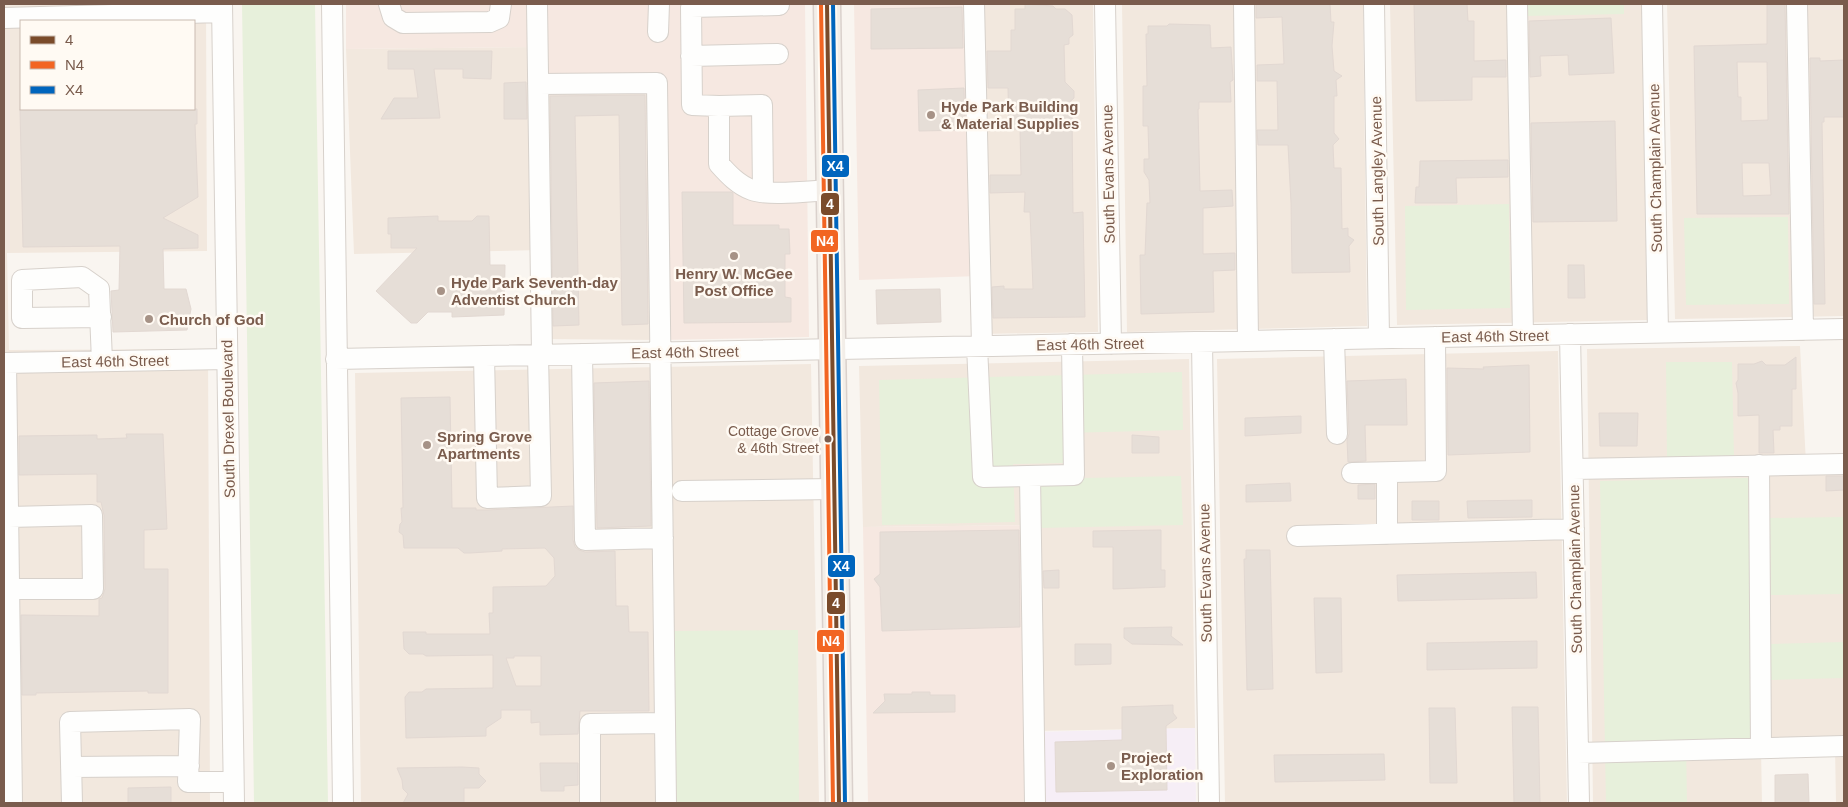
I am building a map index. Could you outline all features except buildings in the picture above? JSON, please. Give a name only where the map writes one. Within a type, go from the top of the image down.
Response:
[{"type":"main road","points":[[827,4],[839,803]]},
{"type":"street","points":[[332,4],[343,803]]},
{"type":"street","points":[[389,4],[393,17],[403,23],[490,22],[499,18],[501,4]]},
{"type":"street","points":[[484,356],[487,498],[541,496],[537,4]]},
{"type":"street","points":[[658,32],[659,4]]},
{"type":"street","points":[[974,4],[979,346],[983,477],[1074,475],[1072,344]]},
{"type":"street","name":"South Evans Avenue","points":[[1105,4],[1111,344]]},
{"type":"street","points":[[1244,4],[1248,341]]},
{"type":"street","name":"South Langley Avenue","points":[[1374,4],[1379,338]]},
{"type":"street","points":[[1516,4],[1523,335]]},
{"type":"street","name":"South Champlain Avenue","points":[[1652,4],[1658,332]]},
{"type":"street","points":[[1797,4],[1803,330]]},
{"type":"street","points":[[763,192],[762,105],[692,105],[691,7],[779,5]]},
{"type":"street","points":[[4,18],[222,8]]},
{"type":"street","name":"South Drexel Boulevard","points":[[222,8],[234,803]]},
{"type":"street","points":[[692,56],[778,54]]},
{"type":"street","points":[[538,84],[657,82],[666,803]]},
{"type":"street","points":[[720,106],[719,164],[733,179],[751,190],[763,192],[830,190]]},
{"type":"street","points":[[101,317],[102,361]]},
{"type":"street","name":"East 46th Street","points":[[336,359],[1844,329]]},
{"type":"street","name":"South Champlain Avenue","points":[[1570,334],[1579,803]]},
{"type":"street","points":[[1352,473],[1436,471],[1435,337]]},
{"type":"street","points":[[1334,339],[1337,434]]},
{"type":"street","name":"South Evans Avenue","points":[[1202,342],[1208,803]]},
{"type":"street","points":[[582,354],[585,540],[663,538]]},
{"type":"street","name":"East 46th Street","points":[[5,363],[226,359]]},
{"type":"street","points":[[5,363],[10,589],[8,700],[12,803]]},
{"type":"street","points":[[1573,469],[1844,464]]},
{"type":"street","points":[[1759,465],[1761,748]]},
{"type":"street","points":[[1387,473],[1387,534]]},
{"type":"street","points":[[1030,476],[1035,803]]},
{"type":"street","points":[[682,491],[834,489]]},
{"type":"street","points":[[9,517],[92,515],[93,570],[93,589],[10,589]]},
{"type":"street","points":[[1297,536],[1574,529]]},
{"type":"street","points":[[72,803],[70,722],[190,718],[188,782],[233,782]]},
{"type":"street","points":[[590,803],[590,724],[666,723]]},
{"type":"street","points":[[1578,753],[1844,746]]},
{"type":"street","points":[[71,766],[189,766]]},
{"type":"shaded area","points":[[4,4],[206,4],[207,251],[7,253],[9,350],[208,349],[210,803],[4,803]]},
{"type":"shaded area","points":[[346,4],[805,4],[809,337],[661,340],[657,83],[538,84],[537,47],[346,49]]},
{"type":"shaded area","points":[[854,4],[974,4],[979,276],[859,280]]},
{"type":"shaded area","points":[[974,4],[1093,4],[1098,332],[981,334]]},
{"type":"shaded area","points":[[1122,4],[1363,4],[1367,326],[1127,332]]},
{"type":"shaded area","points":[[1390,4],[1642,4],[1648,320],[1397,325]]},
{"type":"shaded area","points":[[1667,4],[1844,4],[1844,316],[1675,319]]},
{"type":"shaded area","points":[[538,47],[657,83],[661,340],[542,339],[540,250],[354,254],[346,49]]},
{"type":"shaded area","points":[[1800,346],[1806,464],[1844,464],[1844,803],[1836,803],[1835,747],[1761,748],[1762,803],[1593,803],[1587,349]]},
{"type":"shaded area","points":[[1558,351],[1567,803],[1225,803],[1217,359]]},
{"type":"shaded area","points":[[1189,359],[1195,728],[1034,731],[1031,525],[863,527],[859,366]]},
{"type":"shaded area","points":[[811,364],[819,803],[361,803],[355,373]]},
{"type":"shaded area","points":[[1031,525],[1035,803],[868,803],[863,527]]},
{"type":"shaded area","points":[[1195,728],[1196,803],[1035,803],[1034,732]]},
{"type":"green space","points":[[242,4],[315,4],[328,803],[254,803]]},
{"type":"green space","points":[[1520,4],[1624,4],[1624,14],[1521,16]]},
{"type":"green space","points":[[1509,204],[1510,308],[1406,310],[1405,206]]},
{"type":"green space","points":[[1788,217],[1789,304],[1686,305],[1684,218]]},
{"type":"green space","points":[[1666,362],[1732,362],[1734,459],[1667,460]]},
{"type":"green space","points":[[1182,372],[1183,430],[1064,433],[1065,463],[1013,464],[1015,522],[882,525],[879,380]]},
{"type":"green space","points":[[1181,476],[1183,525],[1037,528],[1036,479]]},
{"type":"green space","points":[[1748,478],[1752,740],[1686,741],[1687,803],[1606,803],[1600,481]]},
{"type":"green space","points":[[1844,517],[1844,594],[1771,595],[1770,518]]},
{"type":"green space","points":[[798,630],[799,803],[675,803],[673,631]]},
{"type":"green space","points":[[1844,642],[1844,678],[1771,680],[1770,644]]},
{"type":"transit line","name":"N4","points":[[821,4],[833,803]]},
{"type":"transit line","name":"4","points":[[827,4],[839,803]]},
{"type":"transit line","name":"X4","points":[[833,4],[845,803]]},
{"type":"place","name":"Hyde Park Building & Material Supplies","points":[[931,115]]},
{"type":"place","name":"Henry W. McGee Post Office","points":[[734,256]]},
{"type":"place","name":"Hyde Park Seventh-day Adventist Church","points":[[441,291]]},
{"type":"place","name":"Church of God","points":[[149,319]]},
{"type":"place","name":"Cottage Grove & 46th Street","points":[[828,439]]},
{"type":"place","name":"Spring Grove Apartments","points":[[427,445]]},
{"type":"place","name":"Project Exploration","points":[[1111,766]]}]
